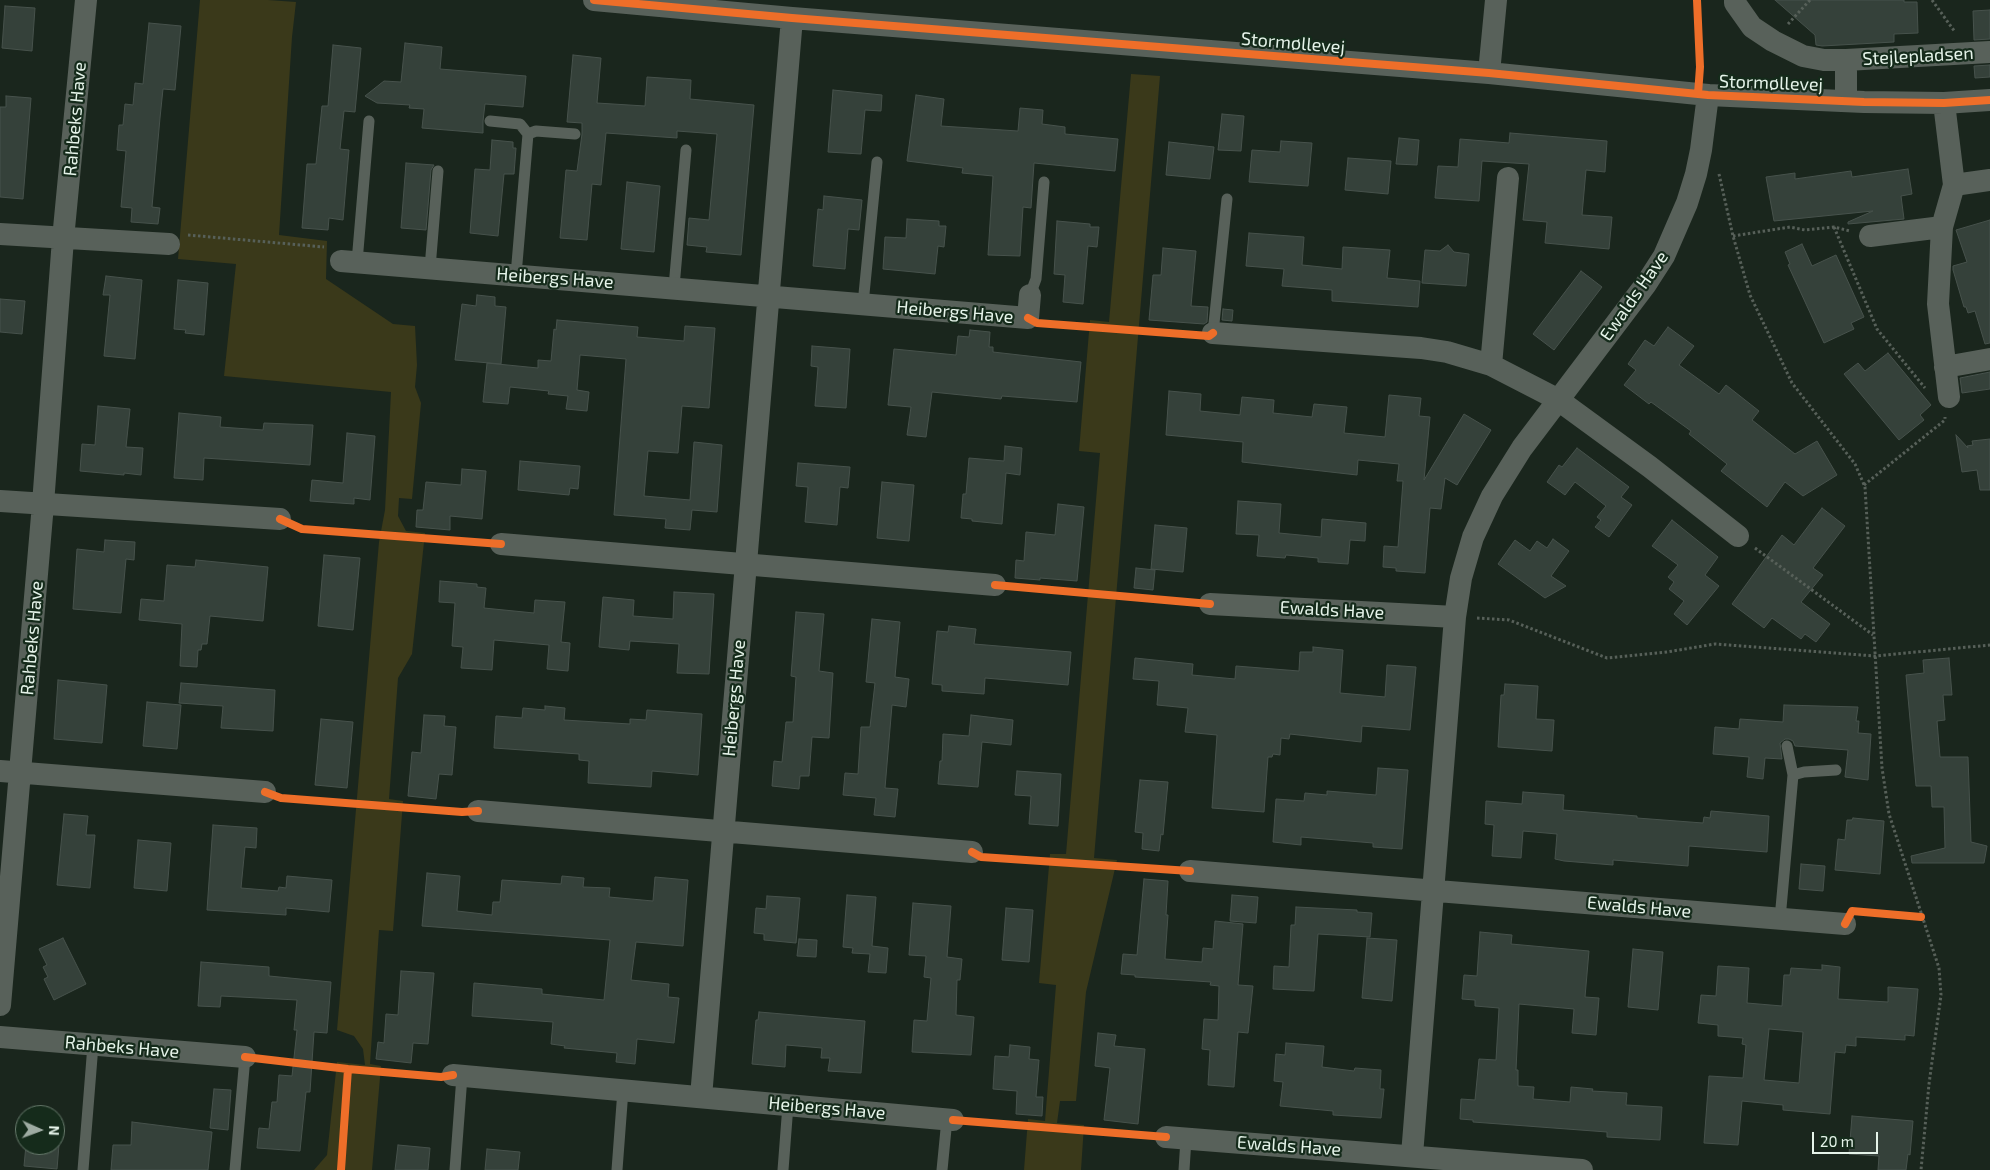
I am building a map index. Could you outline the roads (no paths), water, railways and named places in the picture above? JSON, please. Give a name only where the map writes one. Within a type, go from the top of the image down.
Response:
[{"type":"street","name":"Rahbeks Have","points":[[0,1005],[10,772],[43,504],[63,239],[86,0]]},
{"type":"street","name":"Stormøllevej","points":[[594,0],[792,18],[1490,73],[1708,95],[1944,103],[1990,100]]},
{"type":"street","points":[[1490,73],[1496,0]]},
{"type":"street","name":"Stejlepladsen","points":[[1735,0],[1735,4],[1752,27],[1773,41],[1803,56],[1824,60],[1846,60],[1980,53]]},
{"type":"street","name":"Heibergs Have","points":[[701,1097],[792,18]]},
{"type":"street","name":"Stejlepladsen","points":[[1846,60],[1846,101]]},
{"type":"street","name":"Ewalds Have","points":[[1412,1155],[1455,617],[1461,578],[1473,537],[1492,496],[1522,448],[1557,399],[1641,291],[1664,256],[1687,203],[1701,150],[1708,95]]},
{"type":"street","points":[[1944,103],[1954,185],[1942,227],[1938,304],[1949,397]]},
{"type":"street","points":[[1491,365],[1508,178]]},
{"type":"street","points":[[1954,185],[1990,180]]},
{"type":"street","points":[[1870,236],[1942,227]]},
{"type":"street","points":[[0,234],[169,244]]},
{"type":"street","name":"Heibergs Have","points":[[349,262],[674,287],[1028,318],[1030,295]]},
{"type":"street","points":[[1213,332],[1420,348],[1447,352],[1491,365],[1557,399],[1650,467],[1738,536]]},
{"type":"street","points":[[1945,367],[1990,359]]},
{"type":"street","points":[[0,501],[280,519]]},
{"type":"street","points":[[501,544],[995,585]]},
{"type":"street","name":"Ewalds Have","points":[[1210,604],[1455,617]]},
{"type":"street","points":[[10,772],[265,792]]},
{"type":"street","points":[[478,811],[972,852]]},
{"type":"street","name":"Ewalds Have","points":[[1190,871],[1845,924]]},
{"type":"street","name":"Rahbeks Have","points":[[0,1038],[245,1057]]},
{"type":"street","name":"Heibergs Have","points":[[457,1075],[950,1119]]},
{"type":"street","name":"Ewalds Have","points":[[1176,1138],[1412,1155],[1582,1170]]},
{"type":"lane","points":[[349,262],[369,121]]},
{"type":"lane","points":[[490,121],[520,124],[528,134],[516,275]]},
{"type":"lane","points":[[528,134],[536,131],[575,134]]},
{"type":"lane","points":[[674,287],[686,150]]},
{"type":"lane","points":[[863,304],[877,162]]},
{"type":"lane","points":[[430,268],[438,171]]},
{"type":"lane","points":[[1030,295],[1036,279],[1044,182]]},
{"type":"lane","points":[[1213,332],[1227,199]]},
{"type":"lane","points":[[1780,919],[1793,775],[1787,746]]},
{"type":"lane","points":[[1793,775],[1804,772],[1836,770]]},
{"type":"lane","points":[[83,1170],[93,1045]]},
{"type":"lane","points":[[235,1170],[245,1057]]},
{"type":"lane","points":[[455,1170],[457,1075]]},
{"type":"lane","points":[[617,1170],[624,1090]]},
{"type":"lane","points":[[783,1170],[788,1105]]},
{"type":"lane","points":[[942,1170],[950,1119]]},
{"type":"lane","points":[[1176,1138],[1184,1170]]}]
